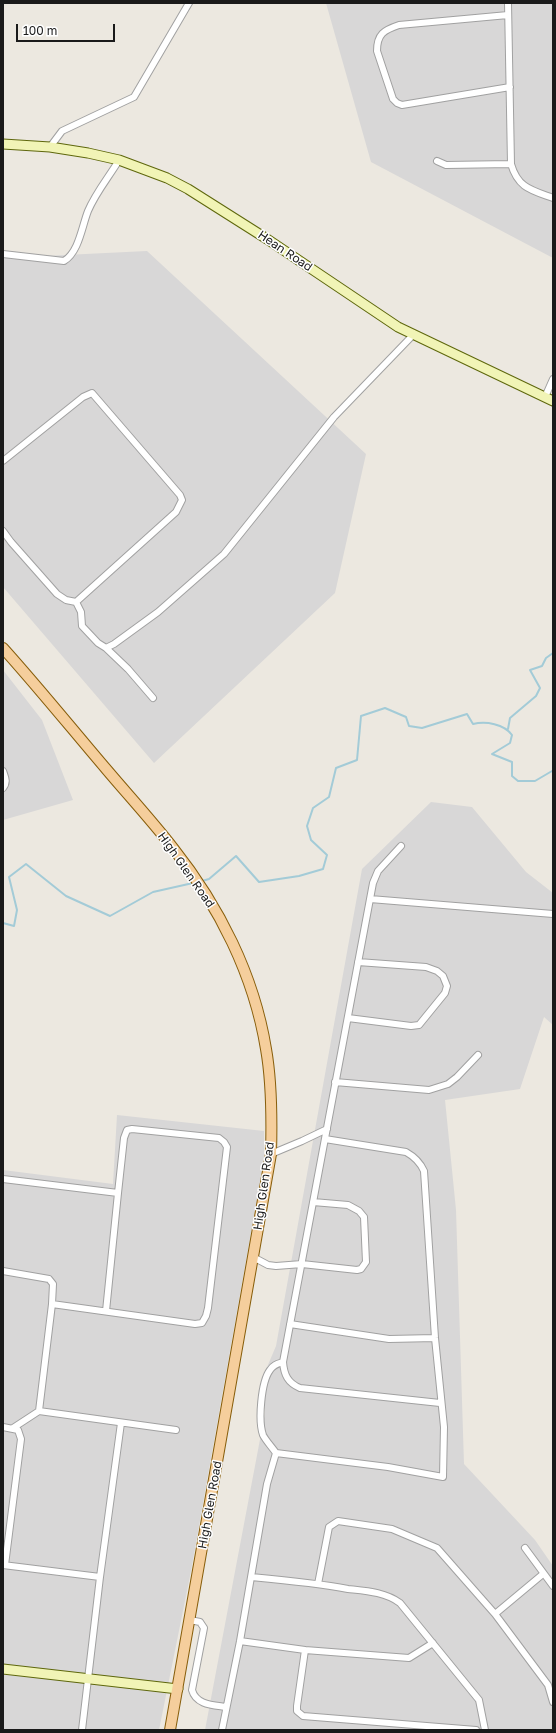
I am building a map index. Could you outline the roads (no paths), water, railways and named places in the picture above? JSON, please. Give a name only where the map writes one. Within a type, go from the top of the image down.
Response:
[{"type":"main road","name":"High Glen Road","points":[[3,648],[137,804],[173,848],[196,880],[233,945],[256,1004],[266,1048],[271,1086],[271,1154],[170,1730]]},
{"type":"street","points":[[50,147],[62,131],[134,97],[189,3]]},
{"type":"street","points":[[508,3],[511,164],[514,175],[519,182],[528,188],[553,198]]},
{"type":"street","points":[[508,15],[399,25],[386,30],[380,36],[377,44],[377,51],[393,98],[397,103],[402,105],[510,87]]},
{"type":"street","name":"Hean Road","points":[[3,144],[70,149],[119,160],[167,178],[188,189],[268,239],[398,326],[549,399]]},
{"type":"street","points":[[3,254],[64,261],[71,256],[88,210],[100,188],[119,160]]},
{"type":"street","points":[[437,161],[446,165],[511,164]]},
{"type":"street","points":[[106,648],[114,644],[158,612],[224,554],[334,417],[414,334]]},
{"type":"street","points":[[549,399],[553,379]]},
{"type":"street","points":[[3,461],[83,397],[92,393],[180,495],[182,500],[176,512],[76,602]]},
{"type":"street","points":[[3,531],[57,594],[66,600],[76,602]]},
{"type":"street","points":[[76,602],[81,612],[82,626],[98,644],[106,648],[128,669],[153,698]]},
{"type":"street","points":[[3,771],[6,779],[6,784],[3,788]]},
{"type":"street","points":[[401,846],[378,871],[373,883],[283,1362],[287,1379],[293,1385],[300,1388],[440,1403]]},
{"type":"street","points":[[370,899],[553,914]]},
{"type":"street","points":[[348,1018],[411,1026],[419,1025],[445,993],[447,986],[443,976],[437,971],[426,967],[358,962]]},
{"type":"street","points":[[335,1082],[429,1090],[448,1084],[457,1077],[478,1055]]},
{"type":"street","points":[[52,1304],[195,1324],[204,1321],[208,1308],[227,1147],[219,1138],[132,1129],[127,1130],[124,1138],[106,1311]]},
{"type":"street","points":[[271,1154],[327,1129]]},
{"type":"street","points":[[283,1362],[276,1364],[269,1370],[264,1384],[261,1405],[263,1434],[276,1453],[388,1467],[443,1477],[444,1426],[440,1403],[424,1171],[420,1162],[406,1152],[325,1139]]},
{"type":"street","points":[[3,1179],[118,1193]]},
{"type":"street","points":[[253,1257],[268,1265],[276,1266],[302,1264],[357,1270],[364,1266],[366,1262],[364,1217],[359,1211],[348,1205],[313,1202]]},
{"type":"street","points":[[3,1271],[49,1279],[53,1284],[39,1411]]},
{"type":"street","points":[[290,1324],[389,1339],[435,1338]]},
{"type":"street","points":[[13,1428],[39,1411],[176,1430]]},
{"type":"street","points":[[82,1730],[87,1679],[121,1423]]},
{"type":"street","points":[[3,1427],[18,1430],[21,1439],[4,1565],[100,1577]]},
{"type":"street","points":[[222,1730],[240,1641],[267,1484],[276,1453]]},
{"type":"street","points":[[318,1584],[329,1527],[338,1521],[392,1529],[434,1546],[495,1614],[548,1685],[553,1702]]},
{"type":"street","points":[[525,1548],[553,1586]]},
{"type":"street","points":[[495,1614],[544,1574]]},
{"type":"street","points":[[251,1577],[318,1584],[383,1594],[394,1598],[400,1603],[479,1700],[485,1730]]},
{"type":"street","points":[[190,1620],[200,1622],[204,1628],[192,1690],[194,1695],[197,1700],[204,1703],[226,1707]]},
{"type":"street","points":[[240,1641],[305,1650],[409,1658],[433,1643]]},
{"type":"street","points":[[305,1650],[296,1711],[303,1716],[476,1730]]},
{"type":"street","points":[[3,1669],[178,1689]]},
{"type":"waterway","points":[[508,729],[510,718],[536,696],[540,688],[530,670],[542,666],[546,658],[553,653]]},
{"type":"waterway","points":[[553,672],[553,678]]},
{"type":"waterway","points":[[202,881],[209,879],[236,856],[259,882],[299,876],[323,869],[327,855],[311,840],[307,826],[313,808],[329,797],[336,768],[357,760],[361,716],[385,708],[406,717],[409,726],[422,728],[467,714],[473,724],[489,723],[500,726],[509,731],[512,735],[510,743],[492,754],[512,762],[512,776],[518,781],[535,781],[552,771],[553,772]]},
{"type":"waterway","points":[[3,923],[14,926],[17,910],[9,877],[26,864],[66,896],[110,916],[153,892],[193,883]]}]
